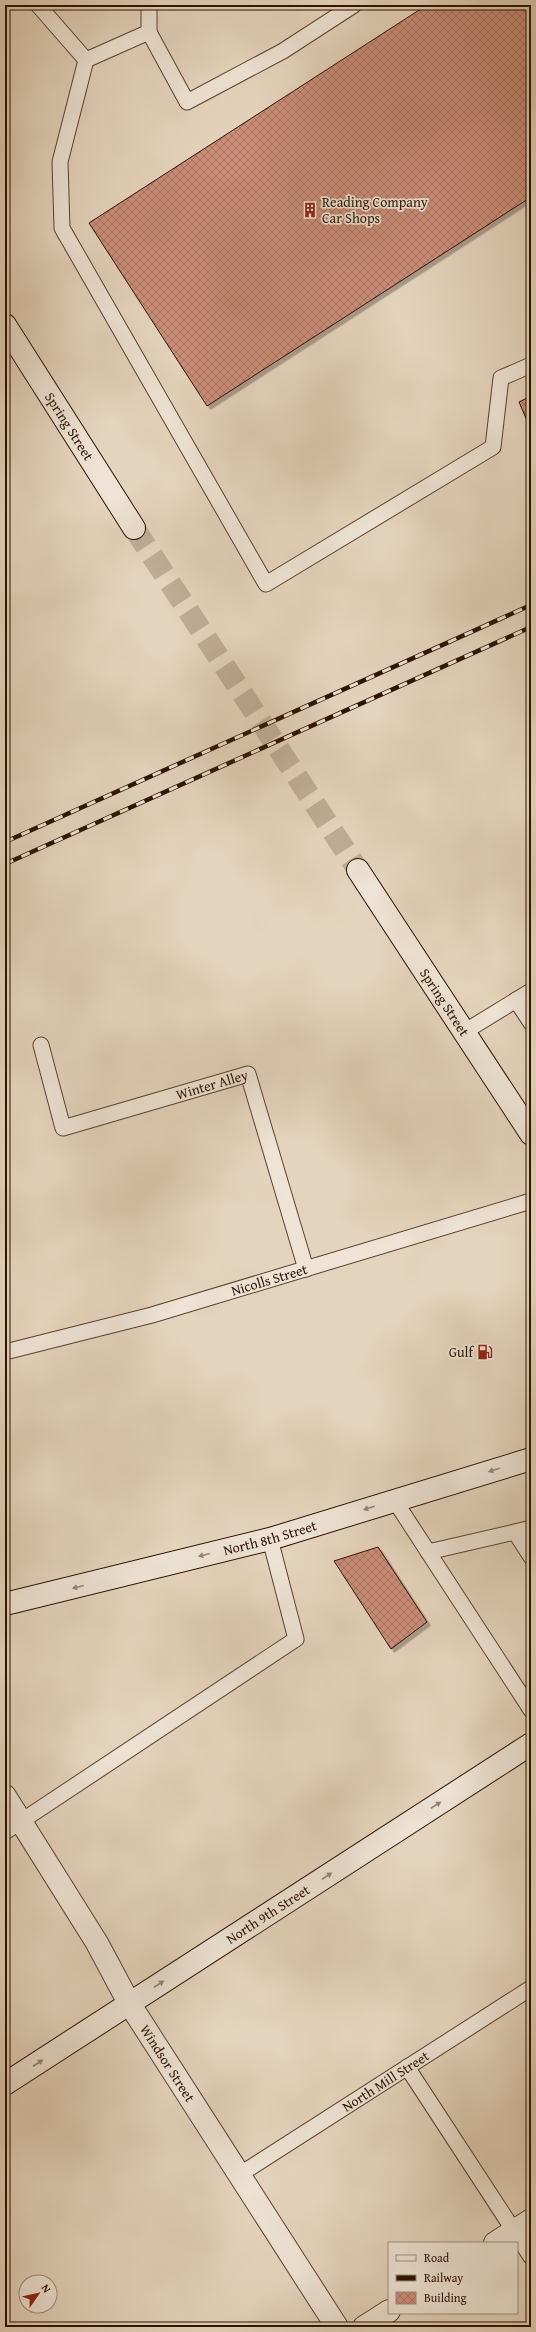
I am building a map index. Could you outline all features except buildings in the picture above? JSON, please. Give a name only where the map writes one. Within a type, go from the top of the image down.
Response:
[{"type":"main road","name":"Spring Street","points":[[5,325],[134,528]]},
{"type":"main road","name":"Spring Street","points":[[358,870],[531,1134]]},
{"type":"main road","name":"North 8th Street","points":[[5,1604],[270,1539],[531,1459]]},
{"type":"main road","name":"North 9th Street","points":[[5,2084],[531,1744]]},
{"type":"main road","name":"Windsor Street","points":[[5,1796],[13,1827],[97,1943],[129,2003],[336,2327]]},
{"type":"main road","points":[[496,2242],[522,2225]]},
{"type":"main road","points":[[364,2327],[388,2312]]},
{"type":"lane","points":[[38,5],[86,60]]},
{"type":"lane","points":[[148,5],[150,32],[188,102],[283,51],[354,5]]},
{"type":"lane","points":[[86,60],[150,32]]},
{"type":"lane","points":[[86,60],[60,162],[62,228],[266,584],[493,447],[501,378],[531,365]]},
{"type":"lane","points":[[464,1032],[531,991]]},
{"type":"lane","points":[[516,1000],[531,1023]]},
{"type":"lane","name":"Winter Alley","points":[[41,1045],[63,1128],[248,1074],[306,1269]]},
{"type":"lane","name":"Nicolls Street","points":[[5,1352],[152,1315],[531,1201]]},
{"type":"lane","points":[[395,1501],[531,1710]]},
{"type":"lane","points":[[428,1552],[531,1528]]},
{"type":"lane","points":[[515,1532],[531,1557]]},
{"type":"lane","points":[[13,1827],[296,1639],[270,1539]]},
{"type":"lane","name":"North Mill Street","points":[[240,2175],[531,1988]]},
{"type":"lane","points":[[407,2067],[522,2225],[531,2257]]},
{"type":"tunnel","points":[[134,528],[358,870]]},
{"type":"railway","points":[[5,842],[531,605]]},
{"type":"railway","points":[[5,864],[531,627]]},
{"type":"place","name":"Reading Company Car Shops","points":[[310,210]]},
{"type":"place","name":"Gulf","points":[[485,1352]]}]
